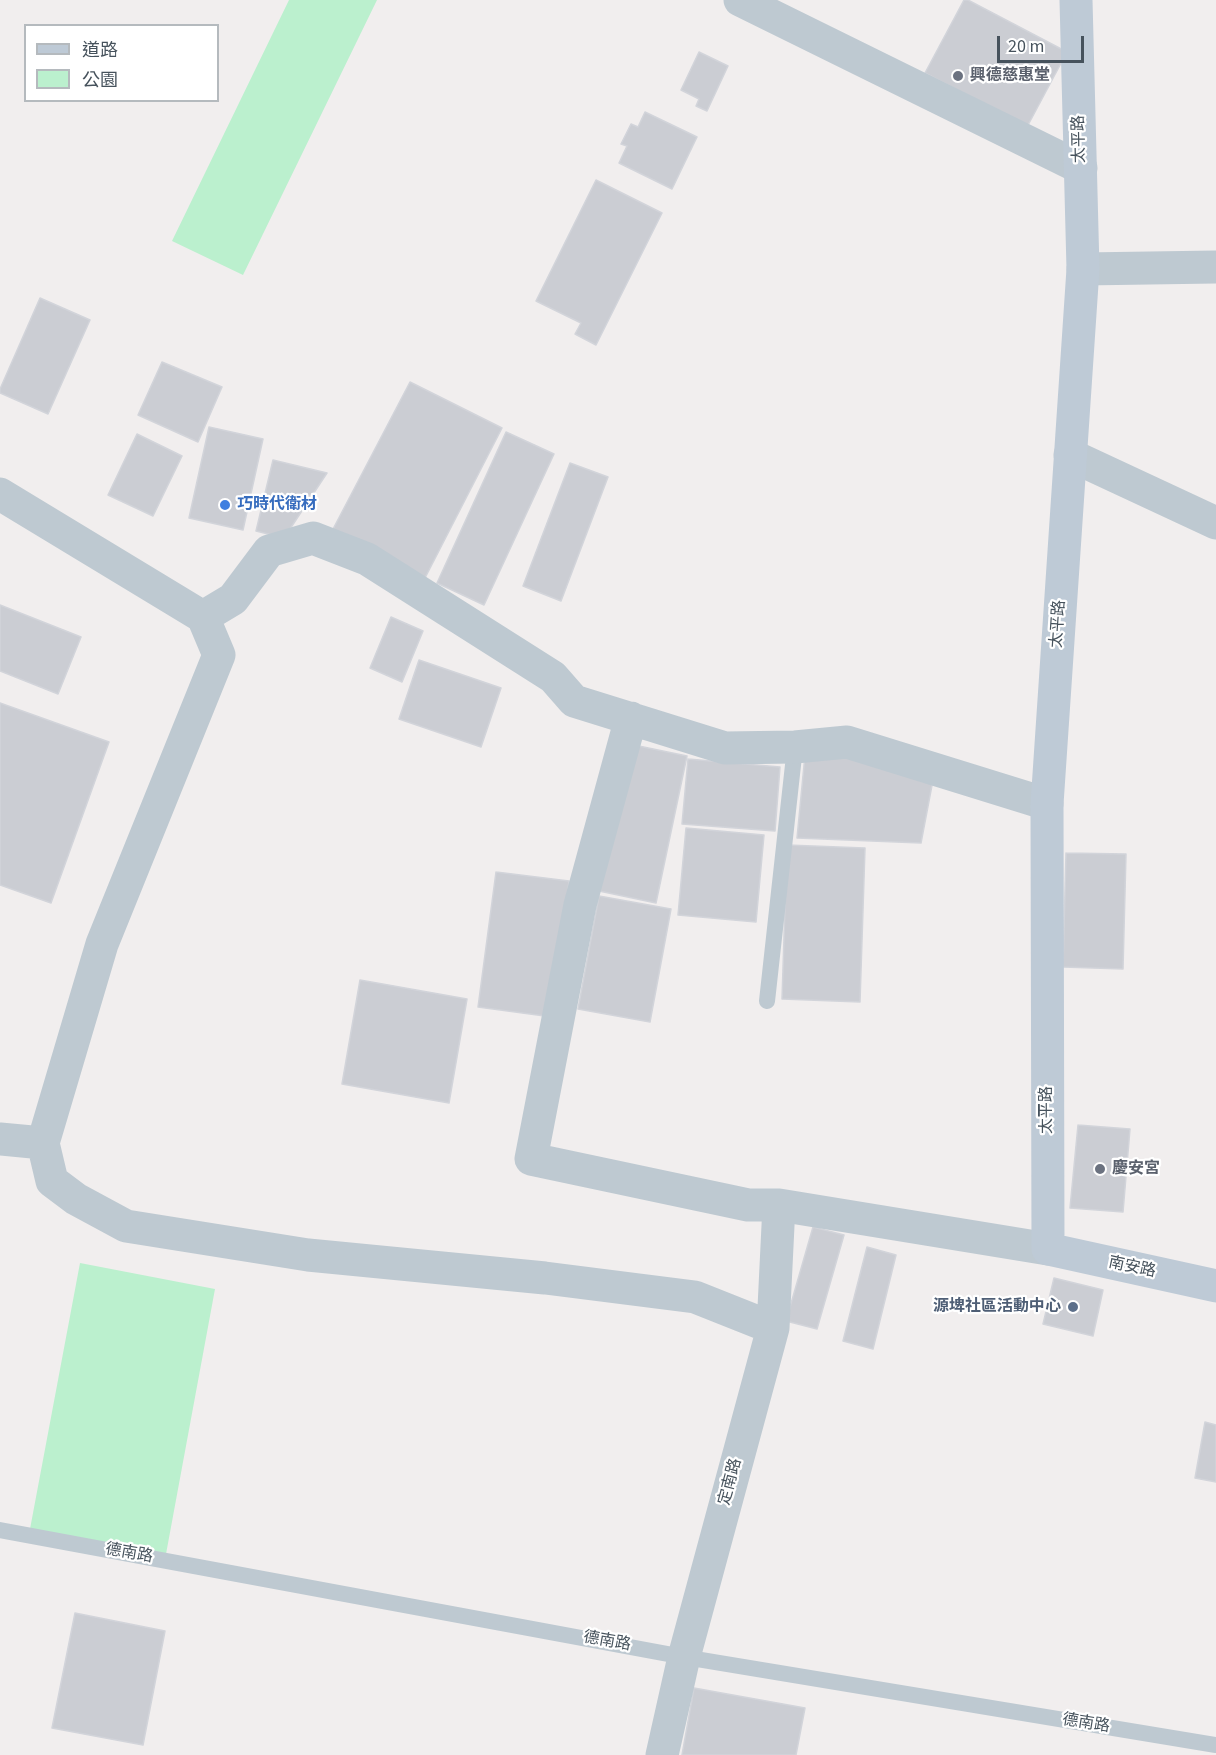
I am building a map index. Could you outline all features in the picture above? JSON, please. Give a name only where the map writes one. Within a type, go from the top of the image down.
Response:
[{"type":"street","points":[[740,0],[1081,168]]},
{"type":"street","name":"太平路","points":[[1047,1249],[1047,804],[1083,269],[1076,0]]},
{"type":"street","points":[[1083,269],[1216,267]]},
{"type":"street","points":[[1070,455],[1216,523]]},
{"type":"street","points":[[0,494],[203,617],[219,655],[102,944],[43,1143],[52,1181],[76,1199],[126,1226],[308,1256],[545,1278],[695,1297],[773,1328]]},
{"type":"street","points":[[203,617],[233,598],[269,551],[313,538],[367,559],[553,677],[574,700],[725,748],[795,747],[847,742],[1047,804]]},
{"type":"street","points":[[632,718],[580,905],[531,1158],[748,1205],[779,1205],[1047,1249]]},
{"type":"street","points":[[0,1139],[43,1143]]},
{"type":"street","name":"定南路","points":[[662,1755],[684,1657],[773,1328],[779,1205]]},
{"type":"street","name":"南安路","points":[[1047,1249],[1216,1286]]},
{"type":"lane","points":[[767,1001],[795,747]]},
{"type":"lane","name":"德南路","points":[[0,1530],[684,1657],[1216,1745]]},
{"type":"green space","points":[[289,0],[377,0],[243,275],[172,241]]},
{"type":"green space","points":[[80,1263],[215,1289],[166,1554],[30,1529]]},
{"type":"building","points":[[964,0],[968,0],[1067,52],[1027,127],[925,73]]},
{"type":"building","points":[[699,52],[728,66],[707,111],[696,106],[699,99],[681,90]]},
{"type":"building","points":[[645,112],[697,137],[672,189],[619,163],[627,146],[621,144],[631,124],[638,127]]},
{"type":"building","points":[[596,180],[662,213],[596,345],[575,334],[581,323],[536,301]]},
{"type":"building","points":[[40,298],[90,320],[48,414],[0,393]]},
{"type":"building","points":[[162,362],[222,387],[198,442],[138,415]]},
{"type":"building","points":[[410,382],[502,428],[425,578],[332,531]]},
{"type":"building","points":[[209,427],[263,439],[243,530],[189,518]]},
{"type":"building","points":[[506,432],[554,454],[484,605],[437,583]]},
{"type":"building","points":[[137,434],[182,456],[153,516],[108,495]]},
{"type":"building","points":[[273,460],[327,473],[284,538],[256,531]]},
{"type":"building","points":[[570,463],[608,477],[561,601],[523,586]]},
{"type":"building","points":[[0,605],[81,637],[58,694],[0,671]]},
{"type":"building","points":[[391,617],[423,631],[402,682],[370,668]]},
{"type":"building","points":[[419,660],[501,688],[481,747],[399,719]]},
{"type":"building","points":[[0,703],[109,742],[51,903],[0,885]]},
{"type":"building","points":[[629,744],[687,756],[656,903],[599,891]]},
{"type":"building","points":[[844,749],[933,780],[921,843],[797,838],[805,755]]},
{"type":"building","points":[[688,759],[780,767],[775,831],[682,824]]},
{"type":"building","points":[[686,828],[764,835],[756,922],[678,915]]},
{"type":"building","points":[[787,845],[865,848],[860,1002],[782,999]]},
{"type":"building","points":[[1066,853],[1126,854],[1123,969],[1063,967]]},
{"type":"building","points":[[496,872],[569,881],[552,1017],[478,1007]]},
{"type":"building","points":[[599,896],[671,909],[650,1022],[578,1009]]},
{"type":"building","points":[[360,980],[467,999],[449,1103],[342,1084]]},
{"type":"building","name":"慶安宮","points":[[1078,1125],[1130,1129],[1123,1212],[1070,1208]]},
{"type":"building","points":[[813,1227],[844,1235],[817,1329],[786,1321]]},
{"type":"building","points":[[867,1247],[896,1255],[873,1349],[843,1341]]},
{"type":"building","name":"源埤社區活動中心","points":[[1054,1278],[1103,1290],[1093,1336],[1043,1324]]},
{"type":"building","points":[[1205,1422],[1216,1425],[1216,1482],[1195,1478]]},
{"type":"building","points":[[75,1613],[165,1631],[143,1745],[52,1728]]},
{"type":"building","points":[[694,1688],[805,1708],[796,1755],[682,1755]]},
{"type":"place","name":"興德慈惠堂","points":[[958,76]]},
{"type":"place","name":"巧時代衛材","points":[[225,505]]},
{"type":"place","name":"慶安宮","points":[[1100,1169]]},
{"type":"place","name":"源埤社區活動中心","points":[[1073,1307]]}]
